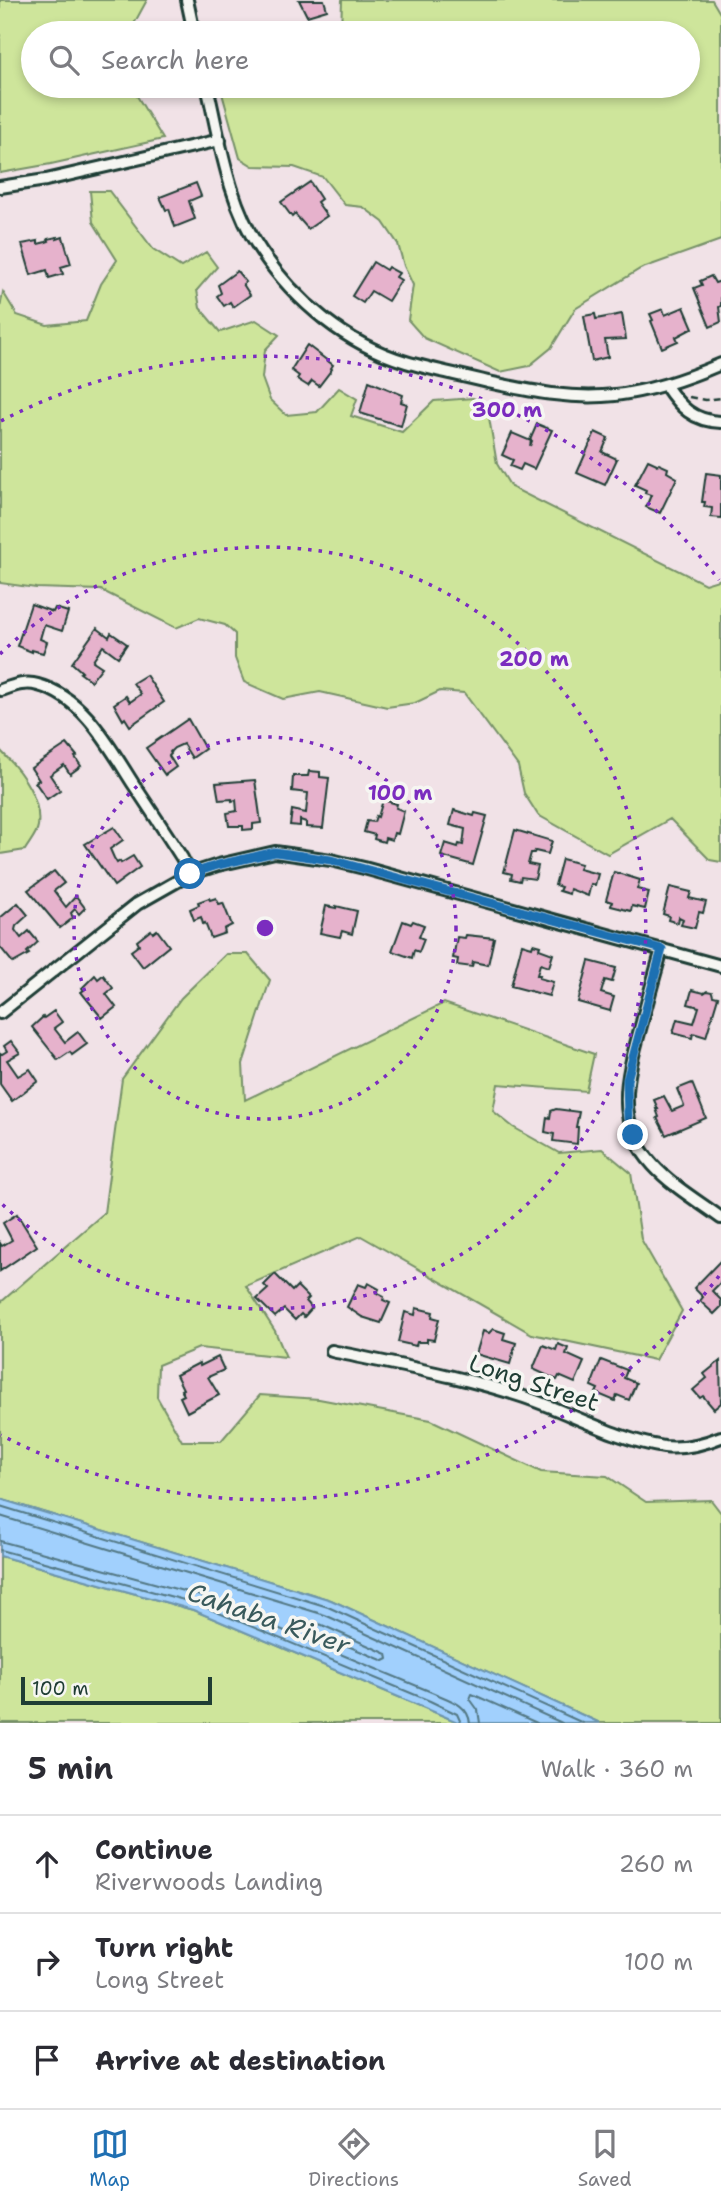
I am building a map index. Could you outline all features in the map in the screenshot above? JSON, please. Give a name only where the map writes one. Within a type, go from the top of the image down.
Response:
[{"type":"street","points":[[187,0],[191,21]]},
{"type":"street","points":[[210,98],[238,208],[260,250],[303,302],[323,319],[367,346],[404,362],[553,394],[579,397],[616,395],[666,386],[721,364]]},
{"type":"street","points":[[0,187],[46,180],[220,140]]},
{"type":"street","points":[[666,386],[676,401],[691,415],[721,422]]},
{"type":"street","points":[[1,691],[13,685],[36,684],[48,688],[75,707],[101,735],[190,874]]},
{"type":"street","points":[[0,1013],[137,904],[190,874],[275,852],[331,860],[721,966]]},
{"type":"street","points":[[662,949],[627,1080],[628,1118],[633,1135],[653,1165],[721,1218]]},
{"type":"street","name":"Long Street","points":[[332,1350],[484,1385],[652,1444],[683,1446],[721,1437]]},
{"type":"path","points":[[676,401],[688,397],[705,400],[721,398]]},
{"type":"green space","points":[[0,0],[147,0],[136,21],[21,21],[21,98],[138,98],[163,139],[0,173]]},
{"type":"green space","points":[[342,0],[712,0],[721,15],[721,240],[640,269],[575,309],[551,348],[529,366],[500,372],[424,338],[408,320],[413,285],[398,244],[383,222],[363,207],[345,205],[323,177],[294,167],[253,166],[240,158],[223,98],[700,98],[700,21],[341,21]]},
{"type":"green space","points":[[90,191],[109,191],[153,249],[181,267],[206,252],[217,267],[197,290],[200,308],[220,332],[256,320],[279,335],[265,350],[262,378],[270,400],[286,415],[317,412],[339,388],[357,399],[351,416],[402,432],[434,401],[473,398],[487,406],[497,464],[511,487],[705,584],[721,579],[721,862],[710,860],[670,819],[608,854],[538,815],[524,793],[518,766],[464,693],[440,691],[415,703],[387,707],[320,692],[283,699],[244,682],[235,658],[235,634],[225,625],[199,618],[176,628],[101,590],[36,588],[0,583],[0,308],[3,292],[17,315],[47,325],[86,321],[101,284],[117,260],[93,222]]},
{"type":"green space","points":[[0,750],[28,784],[38,815],[35,835],[25,850],[0,854]]},
{"type":"green space","points":[[226,954],[248,954],[270,980],[243,1064],[245,1100],[444,1003],[594,1054],[586,1091],[498,1084],[493,1111],[513,1127],[559,1153],[602,1149],[631,1173],[641,1239],[682,1311],[655,1360],[532,1334],[361,1236],[246,1286],[275,1331],[286,1357],[199,1348],[158,1365],[157,1397],[182,1441],[221,1441],[260,1395],[319,1399],[431,1420],[541,1472],[607,1476],[646,1502],[711,1500],[721,1513],[721,1723],[600,1723],[331,1600],[0,1499],[0,1303],[104,1213],[122,1079],[181,998]]},
{"type":"green space","points":[[0,1556],[193,1610],[460,1723],[0,1723]]},
{"type":"water","name":"Cahaba River","points":[[0,1499],[331,1600],[600,1723],[460,1723],[193,1610],[0,1556]]},
{"type":"building","points":[[299,0],[324,0],[327,10],[307,16]]},
{"type":"building","points":[[310,182],[321,199],[317,202],[327,216],[308,229],[295,214],[292,217],[281,202]]},
{"type":"building","points":[[196,183],[201,196],[189,201],[195,219],[175,227],[169,209],[166,210],[160,197]]},
{"type":"building","points":[[63,237],[71,264],[61,267],[63,274],[49,278],[47,270],[31,275],[22,244],[38,241],[38,244]]},
{"type":"building","points":[[373,262],[386,270],[388,267],[399,273],[396,277],[401,280],[388,301],[371,291],[363,303],[352,296]]},
{"type":"building","points":[[237,271],[246,282],[243,284],[250,295],[233,307],[230,302],[224,306],[217,296],[221,293],[218,285]]},
{"type":"building","points":[[711,276],[715,283],[721,281],[721,322],[710,327],[694,288],[702,285],[700,281]]},
{"type":"building","points":[[684,307],[693,328],[676,337],[678,341],[662,348],[650,314],[663,309],[665,315]]},
{"type":"building","points":[[595,314],[596,319],[622,314],[626,339],[605,340],[608,357],[592,361],[584,316]]},
{"type":"building","points":[[307,345],[333,365],[319,386],[312,381],[308,386],[297,379],[299,376],[291,370]]},
{"type":"building","points":[[369,381],[403,395],[401,402],[407,404],[401,426],[360,413]]},
{"type":"building","points":[[537,424],[552,430],[534,469],[523,464],[520,470],[510,466],[513,460],[502,455],[512,433],[531,441],[530,446]]},
{"type":"building","points":[[595,432],[608,438],[602,452],[617,459],[605,485],[577,473]]},
{"type":"building","points":[[648,460],[668,468],[667,472],[677,478],[660,513],[646,507],[651,495],[635,485]]},
{"type":"building","points":[[706,473],[721,475],[721,518],[711,517],[712,508],[704,507],[705,502],[702,502]]},
{"type":"building","points":[[31,604],[53,612],[55,608],[68,612],[62,631],[44,625],[40,639],[47,642],[43,653],[17,646]]},
{"type":"building","points":[[97,628],[109,637],[111,633],[127,644],[118,657],[103,646],[93,661],[102,667],[91,681],[72,663]]},
{"type":"building","points":[[146,675],[164,702],[130,726],[125,718],[123,720],[114,704],[126,696],[130,702],[141,694],[133,683]]},
{"type":"building","points":[[188,719],[205,749],[192,758],[183,744],[174,748],[169,756],[176,767],[165,775],[146,748]]},
{"type":"building","points":[[67,744],[81,766],[70,774],[64,765],[50,775],[60,790],[47,799],[35,782],[39,780],[31,768]]},
{"type":"building","points":[[309,771],[320,772],[320,777],[329,778],[323,828],[306,827],[306,822],[300,820],[300,826],[290,825],[292,810],[306,813],[308,793],[292,791],[293,776],[308,776]]},
{"type":"building","points":[[255,780],[261,823],[253,824],[253,829],[243,830],[243,826],[229,826],[227,813],[237,811],[236,800],[219,800],[216,783]]},
{"type":"building","points":[[383,800],[397,804],[396,808],[404,811],[398,834],[394,833],[392,840],[385,838],[384,842],[374,839],[375,835],[364,832],[367,821],[374,822],[376,816],[378,817]]},
{"type":"building","points":[[454,810],[474,816],[475,813],[487,816],[473,865],[441,856],[445,843],[458,847],[459,844],[463,845],[465,829],[450,825]]},
{"type":"building","points":[[114,827],[123,840],[110,849],[117,863],[133,856],[140,867],[114,886],[85,844]]},
{"type":"building","points":[[515,830],[552,841],[548,854],[535,851],[531,853],[528,864],[538,866],[535,879],[511,879],[512,874],[504,872]]},
{"type":"building","points":[[562,859],[581,864],[579,869],[598,874],[595,885],[591,884],[588,896],[570,889],[569,894],[559,891],[561,887],[555,885]]},
{"type":"building","points":[[54,871],[64,883],[54,891],[66,907],[76,896],[85,908],[79,914],[75,909],[71,913],[73,918],[60,928],[28,890]]},
{"type":"building","points":[[614,872],[640,880],[637,889],[649,892],[645,909],[632,906],[631,911],[611,906],[612,902],[606,900]]},
{"type":"building","points":[[670,887],[691,892],[689,898],[706,902],[703,913],[699,912],[695,928],[681,925],[683,919],[679,917],[678,923],[668,920],[669,916],[663,914]]},
{"type":"building","points":[[209,898],[216,898],[219,904],[223,903],[232,925],[224,929],[225,933],[211,938],[201,917],[194,920],[190,909]]},
{"type":"building","points":[[18,903],[28,915],[15,930],[21,938],[29,931],[38,942],[27,952],[29,954],[13,963],[0,947],[0,918]]},
{"type":"building","points":[[326,906],[357,911],[352,934],[342,931],[340,937],[320,933]]},
{"type":"building","points":[[403,921],[424,925],[419,937],[424,939],[419,952],[414,950],[412,958],[392,951]]},
{"type":"building","points":[[151,930],[153,933],[157,930],[169,946],[143,967],[131,951],[139,945],[137,941]]},
{"type":"building","points":[[466,935],[494,938],[488,965],[473,962],[472,967],[457,965],[458,959],[453,958],[457,937],[465,938]]},
{"type":"building","points":[[522,944],[540,946],[539,949],[553,954],[549,967],[540,964],[537,975],[553,982],[549,996],[511,986]]},
{"type":"building","points":[[589,961],[616,968],[612,982],[605,980],[601,993],[614,997],[610,1011],[578,1002]]},
{"type":"building","points":[[95,975],[98,979],[103,975],[113,988],[106,994],[116,1007],[102,1018],[81,992]]},
{"type":"building","points":[[692,990],[712,992],[713,996],[718,997],[706,1037],[693,1033],[692,1038],[673,1033],[677,1019],[694,1023],[699,1007],[688,1004]]},
{"type":"building","points":[[54,1011],[62,1022],[54,1028],[65,1042],[78,1032],[87,1044],[72,1055],[70,1052],[58,1060],[32,1027]]},
{"type":"building","points":[[11,1041],[20,1053],[7,1060],[18,1076],[30,1069],[38,1081],[12,1101],[0,1084],[0,1053],[7,1051],[4,1046]]},
{"type":"building","points":[[692,1083],[706,1118],[666,1135],[657,1118],[658,1109],[654,1100],[664,1096],[672,1111],[684,1106],[677,1089]]},
{"type":"building","points":[[556,1109],[579,1112],[577,1144],[553,1141],[554,1134],[545,1132],[547,1117],[550,1118],[551,1111]]},
{"type":"building","points":[[17,1214],[37,1246],[0,1271],[0,1243],[2,1246],[12,1240],[3,1223]]},
{"type":"building","points":[[721,1260],[721,1282],[712,1291],[721,1300],[721,1307],[714,1314],[700,1301],[703,1297],[694,1288]]},
{"type":"building","points":[[275,1274],[292,1291],[297,1286],[309,1298],[306,1301],[312,1308],[304,1317],[301,1314],[295,1320],[284,1309],[275,1317],[257,1299],[268,1289],[264,1285]]},
{"type":"building","points":[[368,1283],[379,1289],[377,1293],[390,1303],[381,1323],[362,1317],[347,1307],[358,1284],[366,1287]]},
{"type":"building","points":[[416,1308],[433,1312],[432,1317],[439,1319],[434,1340],[417,1342],[416,1346],[398,1342],[405,1312],[415,1315]]},
{"type":"building","points":[[493,1329],[505,1333],[503,1339],[516,1343],[510,1364],[476,1354],[483,1331],[489,1333]]},
{"type":"building","points":[[558,1344],[568,1348],[566,1354],[584,1362],[575,1383],[559,1376],[557,1380],[533,1369],[543,1345],[556,1350]]},
{"type":"building","points":[[218,1357],[224,1370],[208,1377],[219,1395],[187,1412],[180,1397],[184,1395],[181,1390],[183,1389],[176,1375]]},
{"type":"building","points":[[601,1360],[627,1370],[624,1378],[636,1383],[629,1400],[617,1395],[615,1401],[596,1393],[598,1389],[591,1386]]},
{"type":"building","points":[[720,1361],[721,1403],[714,1409],[703,1396],[700,1398],[693,1390],[707,1378],[704,1374]]},
{"type":"route","points":[[190,874],[275,852],[331,860],[662,949],[627,1080],[628,1118],[633,1135]]}]
